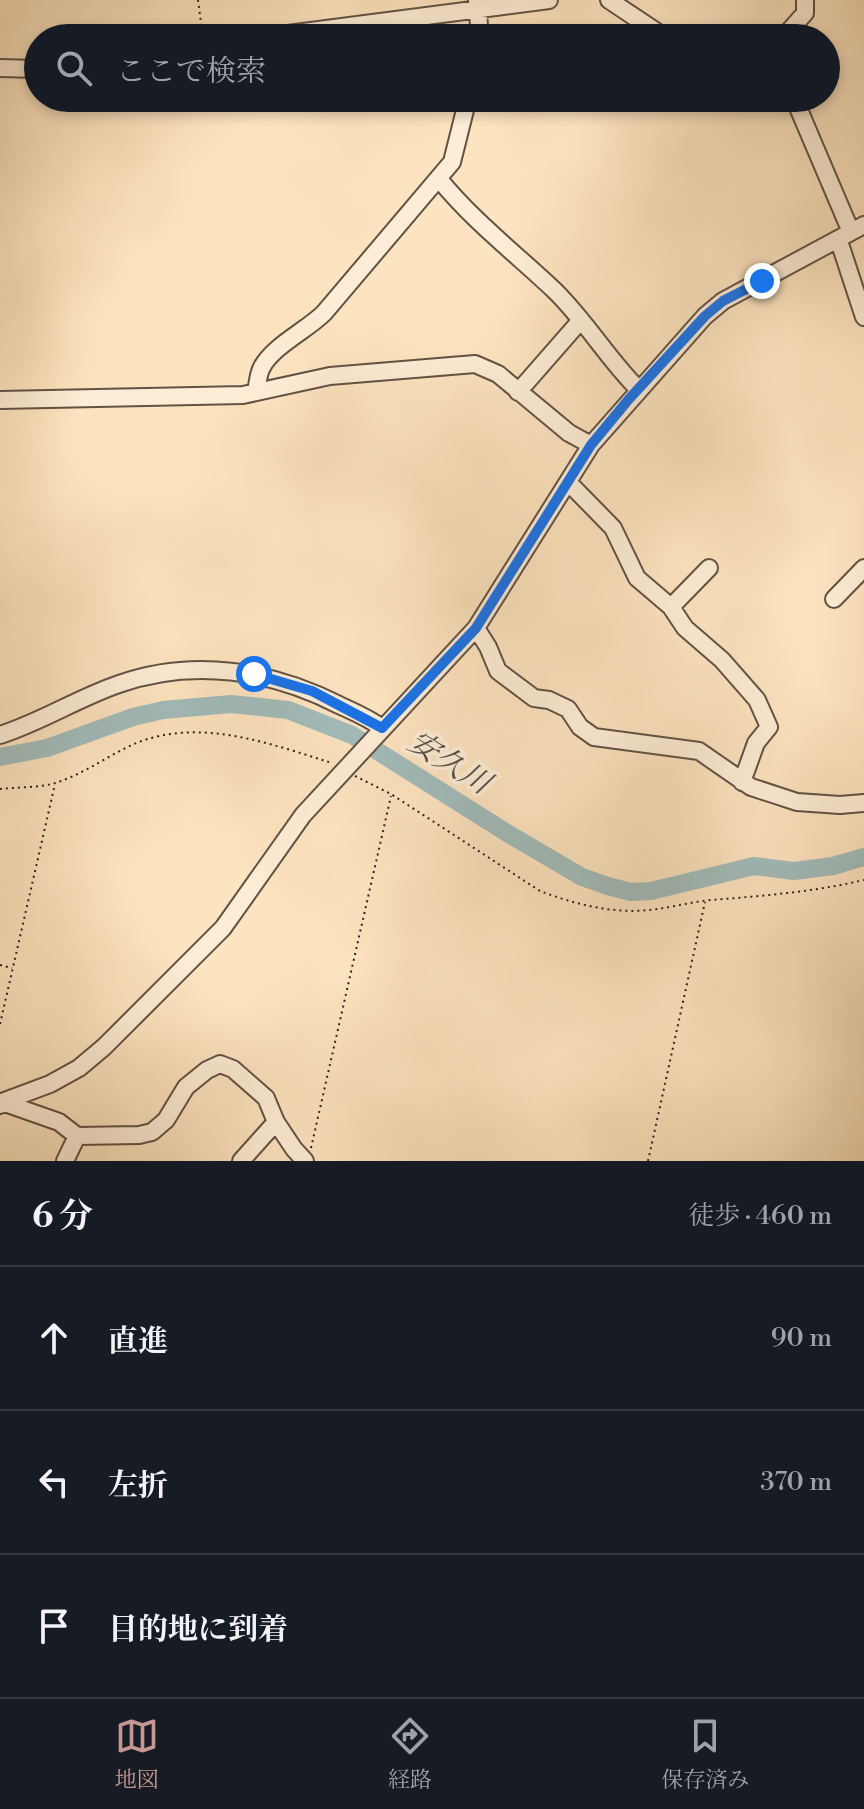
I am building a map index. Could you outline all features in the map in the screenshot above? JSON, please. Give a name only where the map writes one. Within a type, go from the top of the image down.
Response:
[{"type":"street","points":[[351,24],[478,5],[549,0]]},
{"type":"street","points":[[609,0],[645,24]]},
{"type":"street","points":[[795,24],[805,13],[805,0]]},
{"type":"street","points":[[0,68],[24,69]]},
{"type":"street","points":[[256,391],[260,369],[268,357],[324,313],[452,162],[465,112]]},
{"type":"street","points":[[800,112],[851,233],[864,317]]},
{"type":"street","points":[[439,179],[471,216],[553,289],[611,361],[638,389]]},
{"type":"street","points":[[1,1104],[79,1068],[127,1026],[223,928],[303,815],[476,628],[591,445],[685,336],[723,301],[851,233]]},
{"type":"street","points":[[518,392],[581,320]]},
{"type":"street","points":[[0,400],[243,395],[330,376],[475,364],[498,374],[569,433],[591,445]]},
{"type":"street","points":[[569,483],[613,528],[637,578],[671,607],[685,628],[722,660],[764,711],[769,727],[756,743],[742,782]]},
{"type":"street","points":[[671,607],[709,568]]},
{"type":"street","points":[[834,599],[864,568]]},
{"type":"street","points":[[476,628],[498,671],[534,698],[549,700],[568,709],[586,733],[594,737],[699,751],[742,782],[797,802],[864,803]]},
{"type":"street","points":[[0,735],[115,685],[136,678],[191,669],[254,674],[288,682],[312,691],[382,728]]},
{"type":"street","points":[[1,1104],[59,1122],[77,1136],[139,1135],[152,1132],[166,1120],[186,1087],[220,1064],[233,1069],[266,1098],[276,1122],[294,1149],[308,1155]]},
{"type":"street","points":[[241,1161],[276,1122]]},
{"type":"street","points":[[65,1161],[77,1136]]},
{"type":"path","points":[[198,0],[201,24]]},
{"type":"path","points":[[0,789],[55,784],[139,742],[184,732],[214,732],[332,762],[391,794],[540,891],[562,899],[604,908],[646,910],[787,894],[864,880]]},
{"type":"path","points":[[0,1024],[55,784]]},
{"type":"path","points":[[308,1155],[391,794]]},
{"type":"path","points":[[648,1161],[705,901]]},
{"type":"path","points":[[0,965],[13,968]]},
{"type":"waterway","name":"安久川","points":[[0,757],[47,748],[133,717],[163,710],[231,704],[288,710],[352,735],[582,877],[631,892],[651,891],[754,866],[794,871],[833,866],[864,857]]},
{"type":"route","points":[[254,674],[312,691],[382,728],[426,685],[476,628],[591,445],[629,399],[705,316],[723,301],[762,281]]}]
